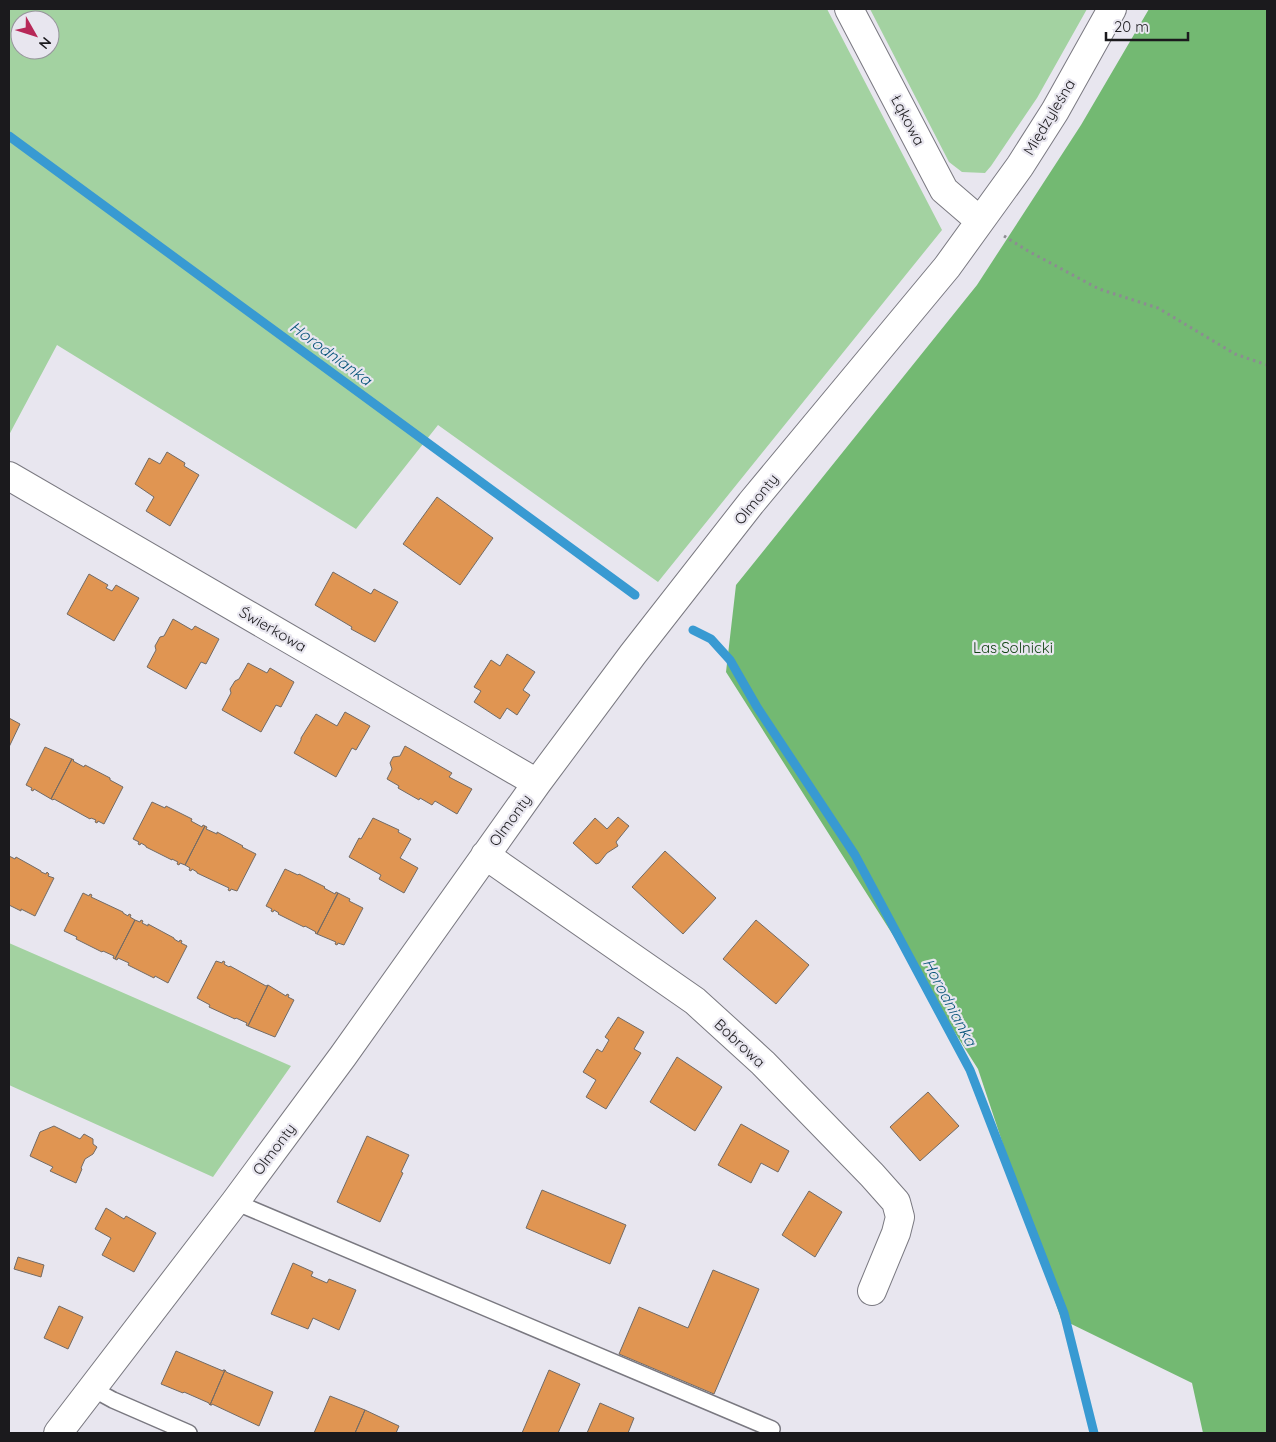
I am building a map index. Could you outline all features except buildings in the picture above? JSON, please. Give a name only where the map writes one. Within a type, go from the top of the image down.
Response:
[{"type":"street","name":"Łąkowa","points":[[850,9],[944,190],[980,221]]},
{"type":"street","name":"Międzyleśna","points":[[980,221],[1020,166],[1055,111],[1112,9]]},
{"type":"street","name":"Olmonty","points":[[58,1433],[235,1202],[343,1056],[485,855],[632,654],[946,267],[980,221]]},
{"type":"street","name":"Świerkowa","points":[[9,476],[537,783]]},
{"type":"street","name":"Bobrowa","points":[[485,855],[695,1001],[763,1063],[872,1174],[896,1202],[900,1218],[896,1233],[872,1291]]},
{"type":"lane","points":[[235,1202],[772,1429]]},
{"type":"lane","points":[[91,1388],[113,1400],[190,1433]]},
{"type":"path","points":[[980,221],[1028,251],[1099,289],[1158,308],[1235,354],[1267,365]]},
{"type":"green space","points":[[9,9],[827,9],[942,230],[658,582],[438,425],[356,529],[57,345],[9,435]]},
{"type":"green space","points":[[870,9],[1087,9],[1037,98],[985,173],[962,172],[949,162]]},
{"type":"green space","name":"Las Solnicki","points":[[1149,9],[1267,9],[1267,1433],[1203,1433],[1192,1383],[1061,1319],[978,1069],[726,672],[736,585],[977,285],[1081,125]]},
{"type":"green space","points":[[9,943],[291,1066],[213,1177],[9,1085]]},
{"type":"waterway","name":"Horodnianka","points":[[9,136],[635,595]]},
{"type":"waterway","name":"Horodnianka","points":[[693,630],[711,639],[730,660],[757,707],[855,855],[970,1070],[1064,1313],[1094,1433]]}]
